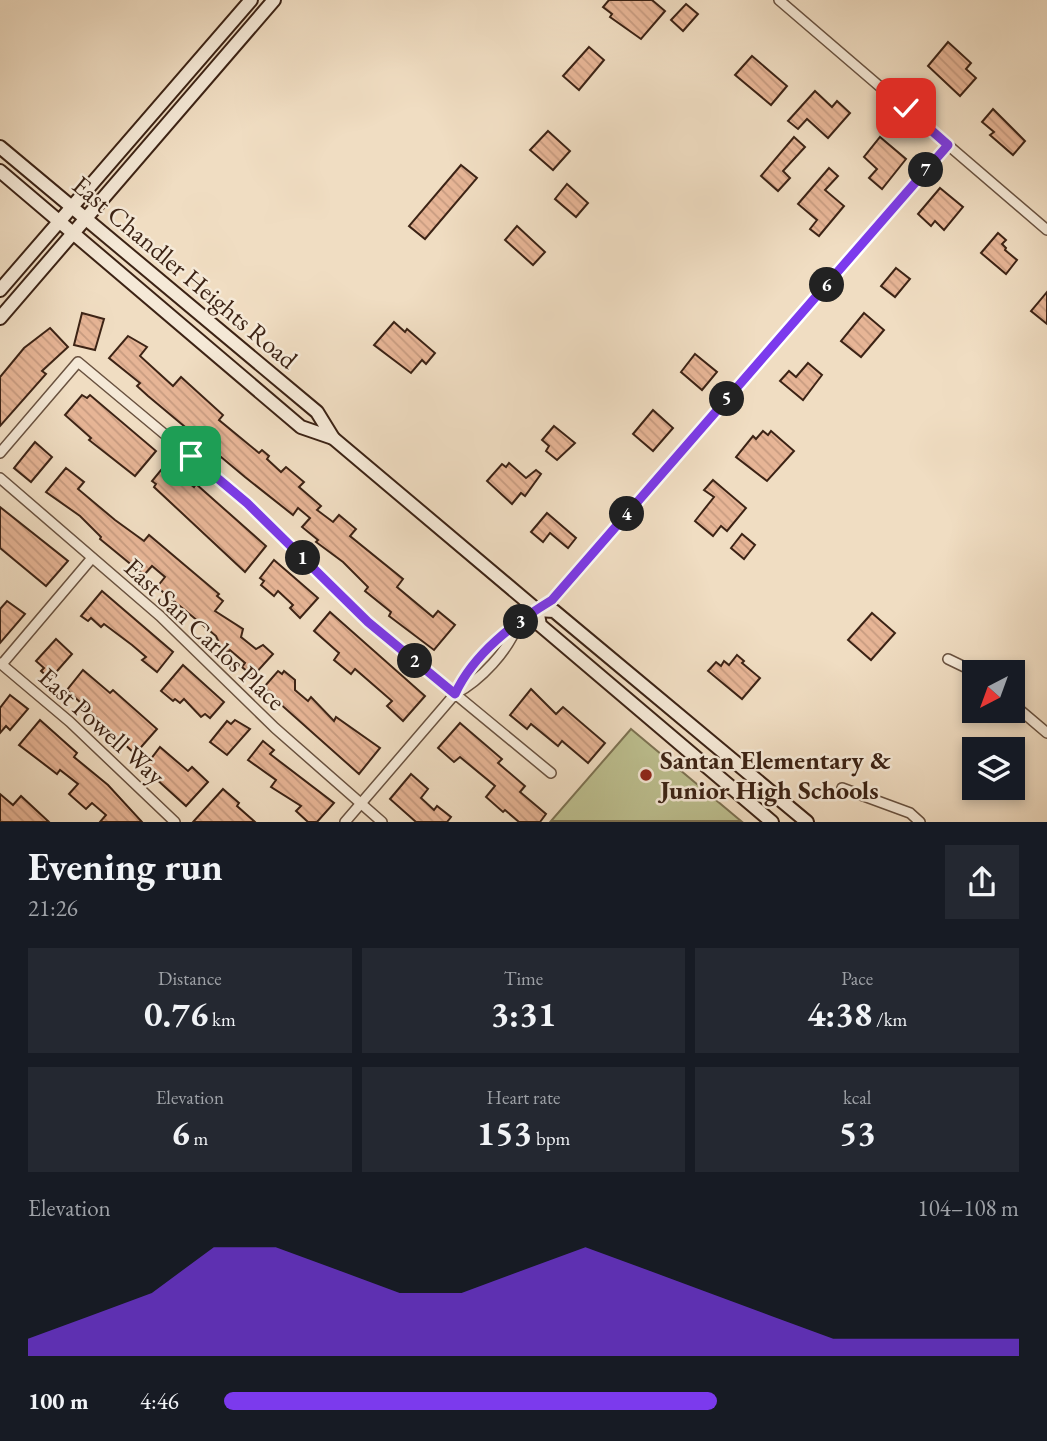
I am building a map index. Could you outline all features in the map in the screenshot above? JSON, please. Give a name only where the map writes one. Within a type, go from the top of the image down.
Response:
[{"type":"main road","points":[[0,290],[251,0]]},
{"type":"main road","points":[[0,318],[274,0]]},
{"type":"main road","name":"East Chandler Heights Road","points":[[0,147],[317,412],[333,438],[537,610],[554,611],[807,821]]},
{"type":"main road","name":"East Chandler Heights Road","points":[[0,171],[301,427],[333,438]]},
{"type":"main road","name":"East Chandler Heights Road","points":[[537,610],[540,625],[772,821]]},
{"type":"street","points":[[779,0],[1047,230]]},
{"type":"street","points":[[345,821],[455,694],[471,685],[513,639],[519,624],[552,600],[948,145]]},
{"type":"street","points":[[0,453],[78,362],[247,503],[368,622],[551,773]]},
{"type":"street","name":"East San Carlos Place","points":[[0,478],[160,616],[275,729],[382,821]]},
{"type":"street","points":[[1,664],[92,558]]},
{"type":"street","points":[[948,659],[962,666]]},
{"type":"street","name":"East Powell Way","points":[[1,664],[70,722],[175,821]]},
{"type":"street","points":[[1026,715],[1047,733]]},
{"type":"street","points":[[842,788],[910,813],[920,821]]},
{"type":"green space","name":"Santan Elementary & Junior High Schools","points":[[631,729],[741,821],[551,821]]},
{"type":"building","points":[[609,0],[652,0],[665,11],[641,39],[610,17],[612,14],[603,7]]},
{"type":"building","points":[[686,4],[698,14],[683,31],[671,20]]},
{"type":"building","points":[[948,42],[971,63],[966,69],[976,78],[960,96],[928,66]]},
{"type":"building","points":[[589,47],[604,60],[579,90],[563,76]]},
{"type":"building","points":[[752,56],[787,86],[771,105],[735,75]]},
{"type":"building","points":[[815,91],[832,107],[837,101],[850,113],[828,138],[807,119],[798,129],[788,121]]},
{"type":"building","points":[[993,109],[1025,141],[1013,155],[990,135],[994,132],[982,122]]},
{"type":"building","points":[[548,131],[570,151],[553,170],[530,150]]},
{"type":"building","points":[[794,137],[805,147],[783,171],[790,178],[778,191],[761,176]]},
{"type":"building","points":[[880,137],[906,159],[882,189],[869,178],[877,169],[864,157]]},
{"type":"building","points":[[461,165],[477,178],[425,239],[409,226]]},
{"type":"building","points":[[829,168],[838,176],[825,190],[844,206],[819,236],[810,229],[817,220],[798,204]]},
{"type":"building","points":[[567,184],[588,203],[576,217],[555,199]]},
{"type":"building","points":[[940,188],[963,207],[944,230],[935,221],[931,226],[918,214]]},
{"type":"building","points":[[517,226],[545,252],[533,265],[505,240]]},
{"type":"building","points":[[998,233],[1006,240],[1002,244],[1005,250],[1017,260],[1006,274],[981,253]]},
{"type":"building","points":[[896,268],[910,279],[895,297],[881,286]]},
{"type":"building","points":[[1047,292],[1047,324],[1031,311]]},
{"type":"building","points":[[82,313],[104,319],[95,350],[74,345]]},
{"type":"building","points":[[864,313],[884,330],[861,357],[841,341]]},
{"type":"building","points":[[394,322],[405,332],[407,329],[435,353],[426,364],[422,360],[411,373],[374,345]]},
{"type":"building","points":[[50,328],[68,347],[42,371],[46,374],[0,426],[0,377],[24,348]]},
{"type":"building","points":[[128,336],[147,347],[140,356],[173,386],[181,377],[223,415],[219,420],[259,453],[262,450],[281,472],[286,467],[304,482],[299,487],[321,506],[317,510],[333,522],[339,515],[356,529],[350,536],[403,579],[397,587],[433,617],[438,611],[455,625],[434,650],[389,616],[391,612],[365,591],[368,587],[343,562],[316,542],[318,540],[302,527],[310,518],[298,508],[293,515],[245,477],[148,396],[137,386],[140,383],[109,358]]},
{"type":"building","points":[[695,354],[717,372],[702,390],[681,372]]},
{"type":"building","points":[[808,363],[822,375],[803,400],[780,381],[789,371],[796,377]]},
{"type":"building","points":[[82,395],[87,398],[90,395],[156,451],[135,476],[89,440],[91,438],[65,415]]},
{"type":"building","points":[[653,410],[673,428],[653,451],[633,434]]},
{"type":"building","points":[[554,426],[575,443],[557,460],[546,451],[549,446],[542,440]]},
{"type":"building","points":[[763,431],[768,435],[771,431],[794,451],[767,481],[736,457],[753,436],[756,439]]},
{"type":"building","points":[[35,442],[52,457],[31,482],[14,468]]},
{"type":"building","points":[[509,463],[526,478],[536,470],[541,474],[525,496],[521,493],[512,504],[487,481],[502,464],[506,467]]},
{"type":"building","points":[[166,464],[194,487],[196,484],[266,546],[245,572],[154,487],[156,484],[152,481]]},
{"type":"building","points":[[66,468],[84,482],[78,489],[115,520],[144,541],[149,535],[219,594],[217,596],[223,601],[215,611],[243,629],[241,637],[256,649],[263,645],[273,654],[253,676],[242,667],[245,663],[230,650],[228,652],[221,647],[216,636],[157,587],[165,577],[152,566],[144,575],[100,539],[80,516],[46,492]]},
{"type":"building","points":[[713,480],[746,508],[727,531],[721,526],[713,536],[695,521],[714,497],[704,490]]},
{"type":"building","points":[[0,507],[68,561],[46,586],[0,548]]},
{"type":"building","points":[[547,513],[576,538],[568,548],[550,533],[543,542],[531,532]]},
{"type":"building","points":[[742,534],[755,545],[744,559],[731,548]]},
{"type":"building","points":[[274,560],[318,598],[300,618],[290,608],[293,605],[278,591],[274,596],[261,585],[264,581],[260,578]]},
{"type":"building","points":[[102,591],[173,652],[157,672],[142,660],[146,657],[104,624],[101,627],[91,618],[88,621],[81,616]]},
{"type":"building","points":[[7,601],[25,614],[0,643],[0,609]]},
{"type":"building","points":[[330,612],[425,696],[403,721],[387,706],[392,701],[355,669],[351,674],[334,660],[339,653],[314,631]]},
{"type":"building","points":[[872,613],[895,633],[871,660],[848,640]]},
{"type":"building","points":[[56,639],[72,654],[50,679],[41,671],[44,668],[36,661]]},
{"type":"building","points":[[737,655],[744,661],[742,663],[760,678],[742,699],[708,671],[716,662],[721,666],[724,661],[729,665]]},
{"type":"building","points":[[183,665],[224,702],[210,718],[205,714],[201,717],[184,699],[180,703],[175,699],[173,701],[161,691]]},
{"type":"building","points":[[83,670],[110,693],[113,690],[157,729],[135,754],[67,690]]},
{"type":"building","points":[[278,671],[282,674],[284,671],[295,680],[295,690],[308,701],[311,697],[334,721],[336,717],[380,748],[359,774],[269,694],[265,686]]},
{"type":"building","points":[[531,689],[556,714],[563,707],[605,743],[588,763],[562,741],[558,746],[531,724],[527,729],[510,715]]},
{"type":"building","points":[[10,695],[28,709],[10,730],[6,726],[0,733],[0,708]]},
{"type":"building","points":[[40,720],[77,753],[74,757],[108,785],[142,822],[100,822],[106,815],[92,803],[86,809],[69,794],[78,784],[60,770],[57,774],[19,745]]},
{"type":"building","points":[[235,720],[250,729],[227,755],[210,742],[227,721],[231,724]]},
{"type":"building","points":[[460,723],[502,759],[498,763],[525,786],[520,792],[546,814],[540,822],[519,822],[505,810],[503,812],[486,797],[495,786],[460,757],[454,762],[438,748]]},
{"type":"building","points":[[263,741],[274,750],[270,754],[334,803],[317,822],[308,822],[296,811],[301,806],[271,787],[276,780],[248,760]]},
{"type":"building","points":[[160,747],[188,771],[192,767],[208,782],[186,806],[144,768]]},
{"type":"building","points":[[411,774],[428,789],[421,798],[434,810],[437,806],[451,817],[447,822],[416,822],[390,799]]},
{"type":"building","points":[[223,789],[239,803],[237,806],[255,822],[193,822]]},
{"type":"building","points":[[0,794],[13,805],[21,796],[49,822],[0,822]]},
{"type":"place","name":"Santan Elementary & Junior High Schools","points":[[646,775]]},
{"type":"route","points":[[191,456],[247,503],[368,622],[455,694],[463,677],[505,632],[552,600],[948,145],[906,108]]}]
